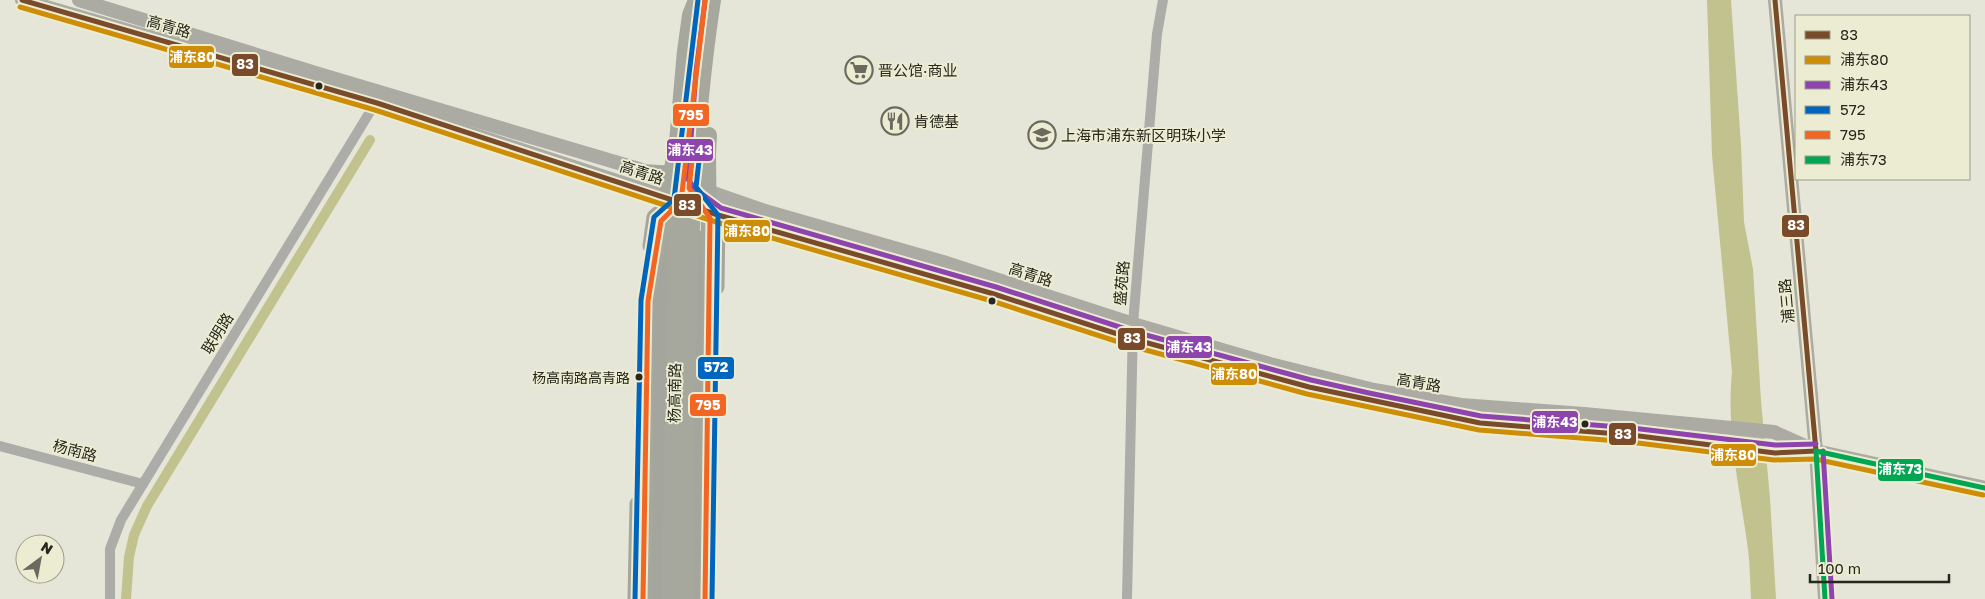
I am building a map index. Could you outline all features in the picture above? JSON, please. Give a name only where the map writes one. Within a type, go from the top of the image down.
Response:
[{"type":"highway","name":"杨高南路","points":[[669,599],[678,511],[696,157],[713,0]]},
{"type":"highway","points":[[707,599],[710,325],[708,154],[720,0]]},
{"type":"highway","name":"杨高南路","points":[[685,599],[678,511],[677,222],[695,3]]},
{"type":"highway","name":"杨高南路","points":[[644,599],[646,306],[677,142],[695,3]]},
{"type":"main road","name":"高青路","points":[[22,0],[669,178],[765,211],[943,262],[1133,324],[1270,364],[1374,390],[1437,402],[1774,432],[1816,451],[1985,488]]},
{"type":"main road","name":"高青路","points":[[79,0],[379,98],[718,215],[994,294],[1133,339],[1309,387],[1480,423],[1631,435],[1776,453],[1816,451]]},
{"type":"main road","points":[[712,599],[718,215],[696,187],[720,0]]},
{"type":"main road","name":"浦三路","points":[[1775,0],[1816,451],[1825,599]]},
{"type":"main road","name":"杨高南路","points":[[669,178],[679,155],[695,3]]},
{"type":"main road","name":"杨高南路","points":[[658,599],[660,311],[674,199],[669,178],[689,77],[688,72]]},
{"type":"main road","points":[[679,155],[676,165],[671,171],[663,174],[718,215]]},
{"type":"main road","points":[[669,178],[690,195],[702,209]]},
{"type":"main road","points":[[635,599],[641,300],[654,217],[674,199]]},
{"type":"main road","name":"杨高南路","points":[[698,599],[702,209]]},
{"type":"street","name":"盛苑路","points":[[1127,599],[1133,324],[1157,34],[1163,0]]},
{"type":"street","name":"联明路","points":[[110,599],[110,548],[121,520],[379,98]]},
{"type":"street","name":"杨南路","points":[[0,446],[142,484]]},
{"type":"shaded area","points":[[1707,0],[1731,0],[1741,145],[1744,222],[1753,269],[1776,599],[1751,599],[1748,549],[1732,439],[1732,372],[1712,155]]},
{"type":"waterway","points":[[126,599],[129,557],[134,535],[147,506],[370,140]]},
{"type":"transit line","name":"83","points":[[22,0],[377,103],[718,215],[994,294],[1133,339],[1309,387],[1480,423],[1631,435],[1775,453],[1816,451]]},
{"type":"transit line","name":"572","points":[[635,599],[641,300],[654,217],[674,199],[698,0]]},
{"type":"transit line","name":"83","points":[[1775,0],[1816,451]]},
{"type":"transit line","name":"浦东43","points":[[705,1],[696,72],[688,179],[694,188],[721,208],[996,287],[1135,332],[1311,380],[1369,393],[1481,416],[1632,428],[1775,445],[1816,444]]},
{"type":"transit line","name":"795","points":[[643,599],[648,301],[661,221],[681,201],[705,1]]},
{"type":"transit line","name":"浦东80","points":[[20,7],[375,110],[716,222],[992,301],[1131,346],[1307,394],[1479,430],[1630,442],[1774,460],[1815,459],[1983,495]]},
{"type":"transit line","name":"795","points":[[694,143],[689,188],[710,218],[705,599]]},
{"type":"transit line","name":"572","points":[[701,144],[696,187],[718,215],[712,599]]},
{"type":"transit line","name":"浦东73","points":[[1816,451],[1985,488]]},
{"type":"transit line","name":"浦东73","points":[[1816,451],[1825,599]]},
{"type":"transit line","name":"浦东43","points":[[1823,451],[1832,599]]},
{"type":"place","name":"晋公馆·商业","points":[[859,70]]},
{"type":"place","name":"肯德基","points":[[895,121]]},
{"type":"place","name":"上海市浦东新区明珠小学","points":[[1042,135]]},
{"type":"place","name":"杨高南路高青路","points":[[639,377]]}]
